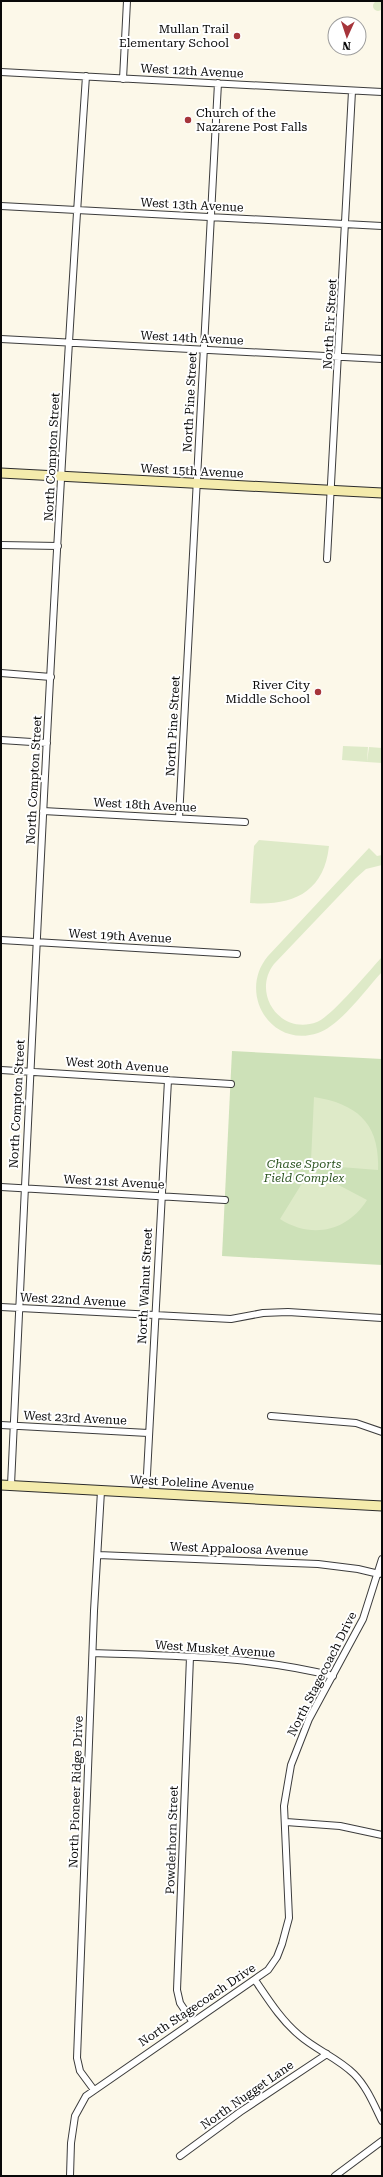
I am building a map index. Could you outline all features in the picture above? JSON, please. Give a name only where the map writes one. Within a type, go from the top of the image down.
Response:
[{"type":"street","points":[[123,79],[126,1]]},
{"type":"street","name":"West 12th Avenue","points":[[1,72],[382,92]]},
{"type":"street","name":"North Compton Street","points":[[11,1485],[36,942],[69,342],[86,76]]},
{"type":"street","name":"North Pine Street","points":[[179,818],[218,84]]},
{"type":"street","name":"North Fir Street","points":[[327,559],[332,491],[352,91]]},
{"type":"street","name":"West 13th Avenue","points":[[1,206],[382,226]]},
{"type":"street","name":"West 14th Avenue","points":[[1,339],[382,359]]},
{"type":"street","name":"West 15th Avenue","points":[[1,473],[382,493]]},
{"type":"street","points":[[1,545],[58,546]]},
{"type":"street","points":[[1,673],[51,677]]},
{"type":"street","points":[[1,740],[47,744]]},
{"type":"street","name":"West 18th Avenue","points":[[43,811],[245,822]]},
{"type":"street","name":"West 19th Avenue","points":[[1,940],[237,954]]},
{"type":"street","name":"West 20th Avenue","points":[[1,1070],[231,1084]]},
{"type":"street","name":"North Walnut Street","points":[[146,1493],[154,1316],[168,1080]]},
{"type":"street","name":"West 21st Avenue","points":[[1,1187],[225,1200]]},
{"type":"street","name":"West 22nd Avenue","points":[[1,1307],[231,1319],[263,1313],[288,1312],[382,1318]]},
{"type":"street","points":[[272,1416],[356,1423],[382,1432]]},
{"type":"street","name":"West 23rd Avenue","points":[[1,1425],[148,1433]]},
{"type":"street","name":"West Poleline Avenue","points":[[1,1485],[382,1506]]},
{"type":"street","name":"North Pioneer Ridge Drive","points":[[94,2090],[80,2071],[77,2058],[101,1491]]},
{"type":"street","name":"West Appaloosa Avenue","points":[[98,1555],[318,1564],[358,1569],[379,1574]]},
{"type":"street","name":"North Stagecoach Drive","points":[[70,2176],[71,2143],[75,2116],[86,2096],[192,2021],[255,1980],[268,1970],[277,1957],[286,1931],[288,1918],[286,1822],[284,1806],[294,1755],[309,1719],[363,1619],[379,1574],[382,1559]]},
{"type":"street","name":"West Musket Avenue","points":[[93,1653],[268,1662],[333,1676]]},
{"type":"street","name":"Powderhorn Street","points":[[190,1657],[177,1990],[180,2003],[192,2021]]},
{"type":"street","points":[[286,1822],[340,1826],[382,1835]]},
{"type":"street","points":[[255,1980],[270,2002],[299,2035],[355,2075],[368,2093],[382,2121]]},
{"type":"street","name":"North Nugget Lane","points":[[180,2156],[240,2112],[327,2054]]},
{"type":"street","points":[[335,2176],[382,2141]]},
{"type":"green space","points":[[376,1],[380,1],[383,6],[380,11],[376,11],[373,8],[373,4]]},
{"type":"green space","points":[[343,746],[368,747],[367,762],[342,760]]},
{"type":"green space","points":[[369,747],[382,748],[382,763],[367,762]]},
{"type":"green space","points":[[259,840],[329,846],[326,862],[313,885],[292,899],[279,902],[250,903],[254,846]]},
{"type":"green space","points":[[369,848],[377,856],[382,855],[382,865],[366,869],[356,878],[274,964],[268,976],[266,988],[268,999],[273,1010],[282,1018],[292,1023],[304,1025],[317,1022],[324,1018],[341,1002],[382,957],[382,972],[344,1015],[327,1029],[318,1033],[301,1036],[286,1033],[273,1025],[264,1014],[258,1001],[256,986],[259,971],[268,956]]},
{"type":"green space","name":"Chase Sports Field Complex","points":[[232,1051],[382,1059],[382,1265],[222,1256]]},
{"type":"green space","points":[[314,1097],[343,1105],[354,1111],[363,1119],[375,1140],[378,1154],[378,1170],[315,1165],[311,1161]]},
{"type":"green space","points":[[309,1172],[314,1172],[367,1200],[359,1211],[349,1219],[328,1229],[304,1229],[280,1219]]},
{"type":"place","name":"Mullan Trail Elementary School","points":[[237,36]]},
{"type":"place","name":"Church of the Nazarene Post Falls","points":[[188,120]]},
{"type":"place","name":"River City Middle School","points":[[318,692]]}]
